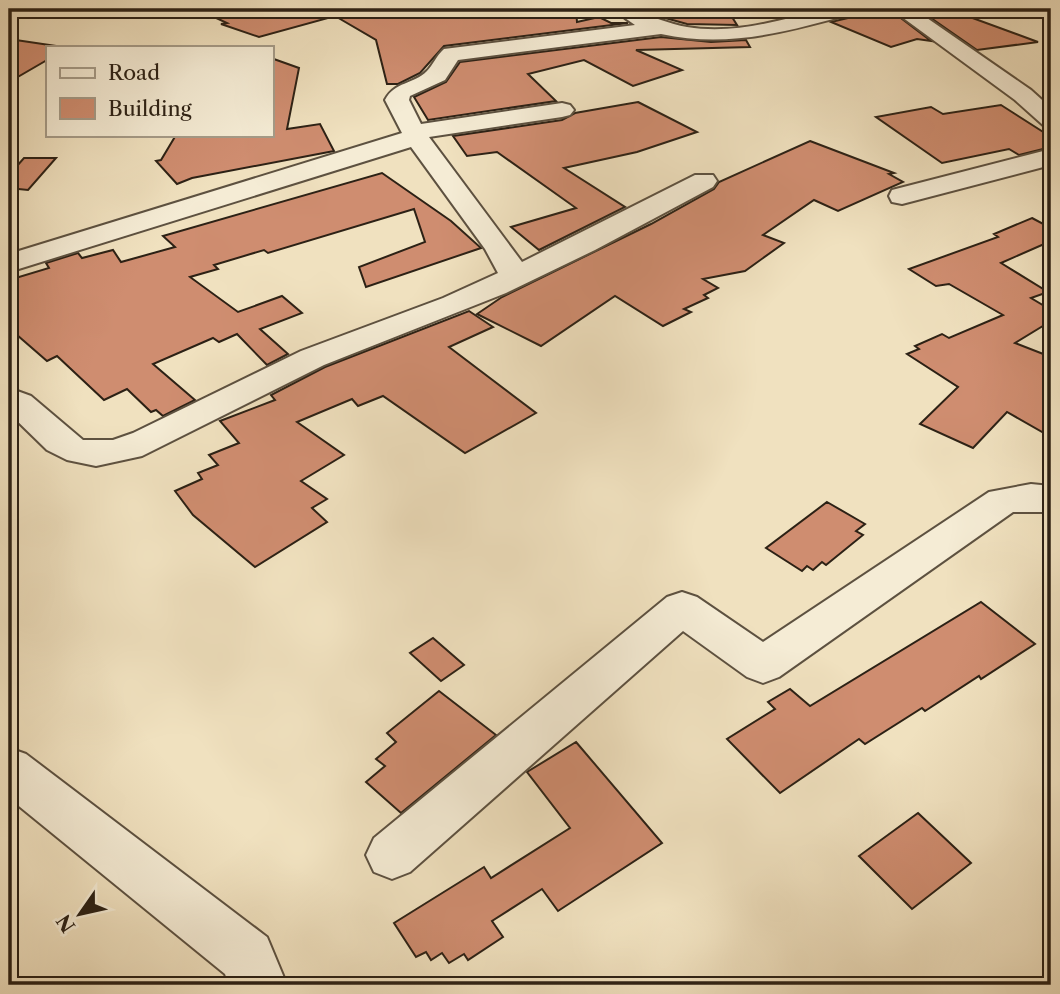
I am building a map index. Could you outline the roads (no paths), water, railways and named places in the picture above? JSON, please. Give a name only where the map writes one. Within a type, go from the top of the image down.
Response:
[{"type":"street","points":[[614,9],[659,28],[692,36],[747,35],[848,9]]},
{"type":"street","points":[[901,9],[1023,95],[1051,120]]},
{"type":"street","points":[[516,276],[499,248],[415,134],[397,100],[401,92],[437,75],[442,62],[452,54],[659,28]]},
{"type":"street","points":[[1023,95],[1051,94]]},
{"type":"street","points":[[9,263],[415,134],[562,110]]},
{"type":"street","points":[[902,196],[1051,157]]},
{"type":"street","points":[[9,398],[22,404],[66,446],[96,454],[121,450],[164,432],[296,365],[479,295],[704,181]]},
{"type":"street","points":[[392,855],[682,608],[763,664],[1003,501],[1031,497],[1051,499]]},
{"type":"street","points":[[9,769],[247,956],[258,985]]}]
